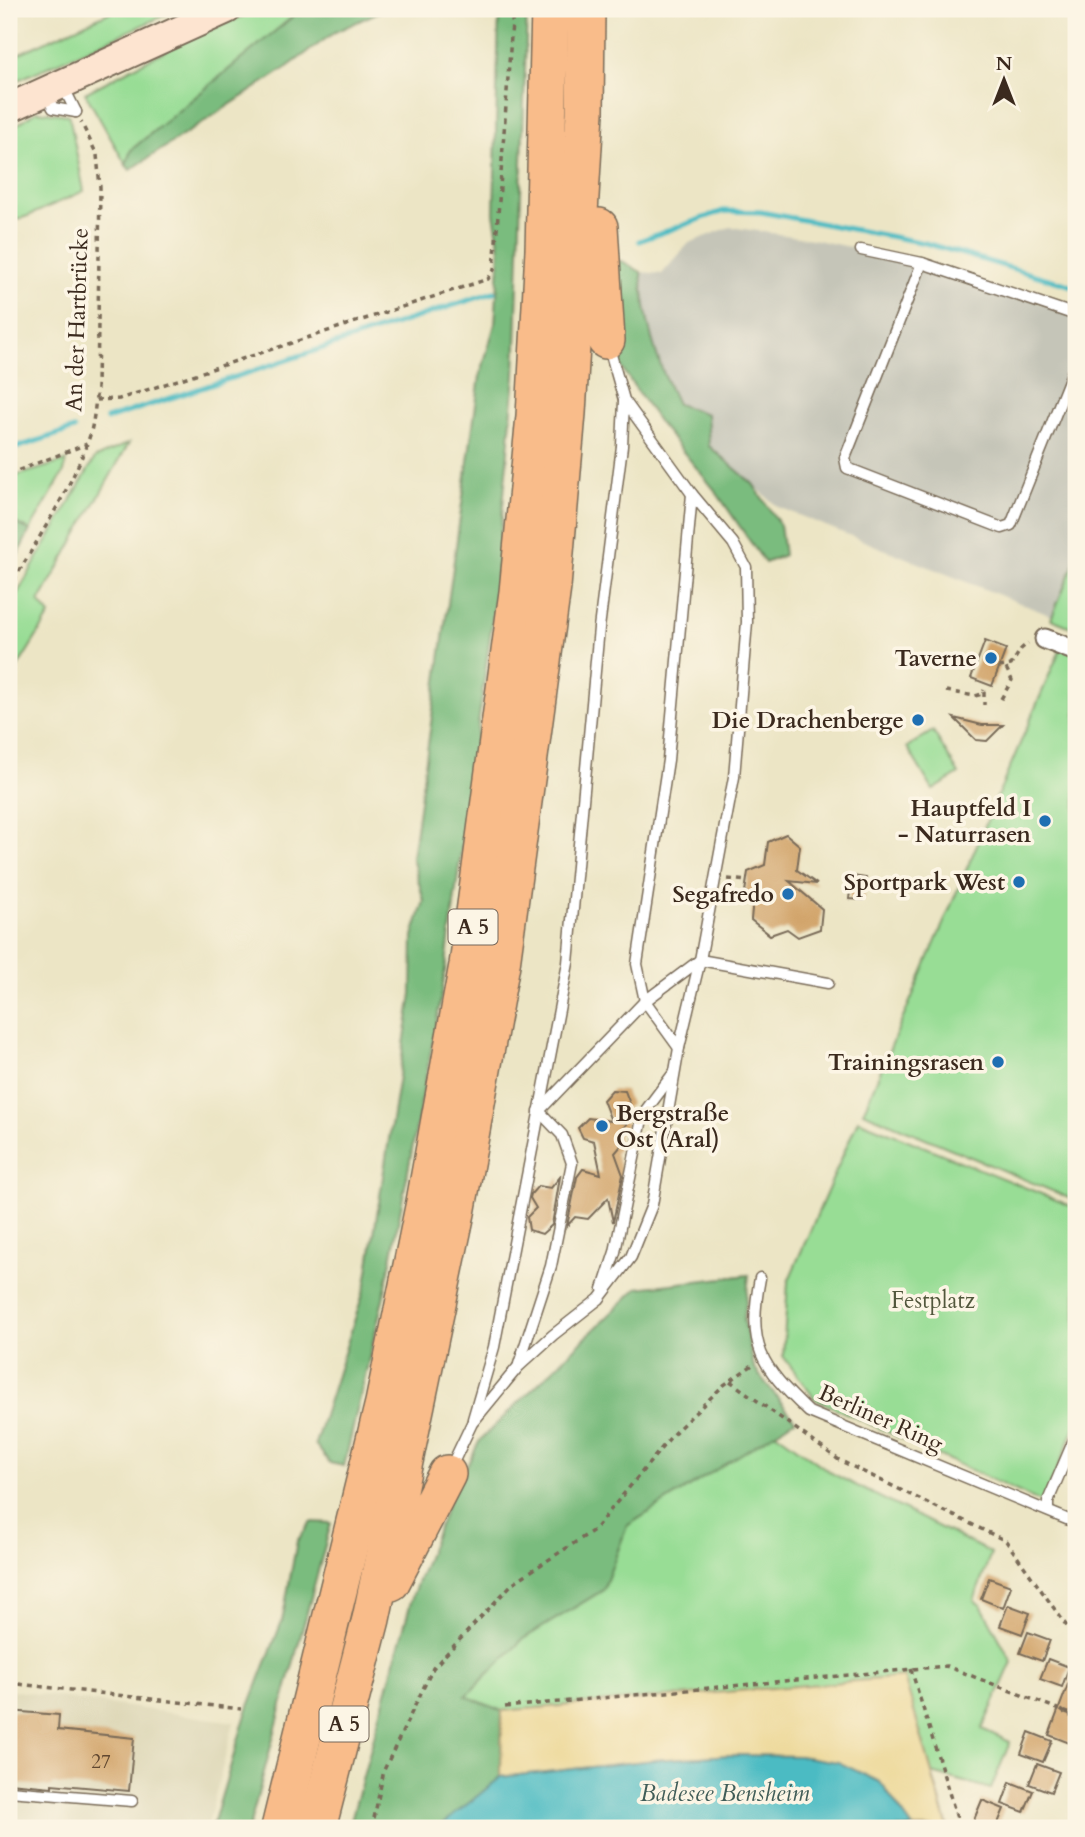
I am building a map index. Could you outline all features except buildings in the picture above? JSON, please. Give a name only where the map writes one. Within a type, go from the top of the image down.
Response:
[{"type":"highway","name":"A 5","points":[[280,1828],[384,1403],[425,1202],[468,965],[518,592],[535,416],[544,250],[550,9]]},
{"type":"highway","name":"A 5","points":[[317,1828],[371,1619],[457,1208],[501,964],[552,587],[567,413],[585,113],[586,9]]},
{"type":"highway","points":[[585,113],[598,146],[600,265],[606,340]]},
{"type":"highway","points":[[371,1619],[447,1474]]},
{"type":"street","points":[[9,108],[227,9]]},
{"type":"street","points":[[1038,640],[1076,651]]},
{"type":"lane","points":[[53,87],[76,112]]},
{"type":"lane","points":[[53,87],[53,108],[76,112]]},
{"type":"lane","points":[[861,250],[922,263],[1076,315]]},
{"type":"lane","points":[[922,263],[845,458],[847,468],[1002,528],[1011,525],[1076,363]]},
{"type":"lane","points":[[472,1423],[518,1367],[599,1299],[631,1257],[652,1205],[679,1048],[700,960],[734,777],[747,622],[746,567],[733,542],[692,494],[624,400],[606,340]]},
{"type":"lane","points":[[447,1474],[472,1423],[494,1347],[568,963],[599,628],[622,446],[624,400]]},
{"type":"lane","points":[[679,1048],[645,1001],[637,964],[667,760],[692,494]]},
{"type":"lane","points":[[539,1111],[645,1001],[700,960],[828,983]]},
{"type":"lane","points":[[599,1299],[615,1251],[643,1114],[675,1072]]},
{"type":"lane","points":[[518,1367],[551,1266],[572,1163],[562,1135],[539,1111]]},
{"type":"lane","name":"Berliner Ring","points":[[760,1278],[754,1324],[762,1358],[782,1386],[809,1412],[1076,1523]]},
{"type":"lane","points":[[1048,1510],[1048,1501],[1076,1435]]},
{"type":"lane","points":[[9,1791],[132,1801]]},
{"type":"path","points":[[96,400],[119,399],[488,279],[494,270],[513,9]]},
{"type":"path","name":"An der Hartbrücke","points":[[9,589],[71,481],[87,444],[96,400],[100,187],[97,155],[76,112]]},
{"type":"path","points":[[9,474],[87,444]]},
{"type":"path","points":[[999,667],[1011,665],[1021,649],[1038,640]]},
{"type":"path","points":[[1001,699],[1012,680],[1005,667]]},
{"type":"path","points":[[946,691],[975,696],[982,694],[984,690],[985,705]]},
{"type":"path","points":[[716,877],[747,881]]},
{"type":"path","points":[[372,1828],[384,1770],[433,1668],[513,1583],[594,1530],[674,1433],[730,1381],[762,1358]]},
{"type":"path","points":[[730,1381],[839,1460],[1006,1541],[1076,1639]]},
{"type":"path","points":[[505,1707],[946,1666],[1075,1715]]},
{"type":"path","points":[[911,1669],[960,1828]]},
{"type":"path","points":[[9,1683],[241,1709]]},
{"type":"path","points":[[1070,1828],[1076,1811]]},
{"type":"shaded area","points":[[730,227],[812,239],[922,263],[1076,315],[1076,558],[1052,616],[778,507],[709,446],[707,414],[677,405],[660,370],[645,314],[641,272],[662,274],[689,243]]},
{"type":"shaded area","points":[[9,1690],[234,1722],[207,1828],[9,1828]]},
{"type":"green space","points":[[117,9],[179,9],[9,84],[9,58]]},
{"type":"green space","points":[[260,9],[302,9],[131,150],[126,165],[85,93],[185,40]]},
{"type":"green space","points":[[302,9],[385,9],[335,32],[286,68],[130,170],[126,165],[131,150]]},
{"type":"green space","points":[[499,9],[527,9],[515,375],[493,614],[442,993],[386,1286],[344,1466],[330,1463],[315,1444],[366,1284],[412,994],[413,936],[424,901],[412,858],[480,376],[495,324],[500,250],[494,213]]},
{"type":"green space","points":[[37,111],[69,115],[84,191],[9,222],[9,130]]},
{"type":"green space","points":[[622,261],[641,272],[652,340],[677,404],[707,414],[709,446],[753,484],[780,525],[784,555],[765,563],[714,489],[660,424],[619,364],[605,314],[608,262]]},
{"type":"green space","points":[[129,443],[39,602],[50,615],[9,681],[9,608],[95,458]]},
{"type":"green space","points":[[66,461],[64,472],[30,530],[9,520],[9,478]]},
{"type":"green space","points":[[9,520],[30,530],[9,573]]},
{"type":"green space","points":[[1076,558],[1076,629],[1051,619]]},
{"type":"green space","name":"Sportpark West","points":[[1062,645],[1076,651],[1076,1201],[863,1112]]},
{"type":"green space","points":[[933,731],[959,774],[933,790],[907,747]]},
{"type":"green space","name":"Festplatz","points":[[858,1120],[1076,1208],[1076,1425],[1043,1503],[815,1399],[783,1356],[788,1282]]},
{"type":"green space","points":[[749,1275],[744,1320],[754,1368],[795,1420],[627,1526],[603,1590],[523,1639],[466,1696],[502,1711],[501,1777],[438,1828],[349,1828],[413,1594],[449,1500],[480,1440],[637,1288]]},
{"type":"green space","points":[[775,1432],[833,1474],[991,1553],[974,1601],[981,1605],[1012,1662],[982,1729],[1010,1742],[991,1789],[932,1773],[904,1677],[502,1711],[465,1697],[523,1639],[603,1590],[627,1526]]},
{"type":"green space","points":[[311,1522],[331,1523],[249,1828],[212,1828],[246,1714],[282,1621],[297,1541]]},
{"type":"sand","points":[[904,1677],[948,1828],[913,1828],[880,1782],[799,1756],[731,1755],[655,1760],[501,1777],[502,1711]]},
{"type":"water","name":"Badesee Bensheim","points":[[731,1755],[799,1756],[838,1762],[880,1782],[913,1828],[438,1828],[501,1777],[654,1760]]},
{"type":"waterway","points":[[639,241],[723,211],[761,212],[925,243],[1076,287]]},
{"type":"waterway","points":[[107,419],[494,292]]},
{"type":"waterway","points":[[9,450],[74,429]]},
{"type":"place","name":"Taverne","points":[[991,658]]},
{"type":"place","name":"Die Drachenberge","points":[[918,720]]},
{"type":"place","name":"Hauptfeld I - Naturrasen","points":[[1045,821]]},
{"type":"place","name":"Sportpark West","points":[[1019,882]]},
{"type":"place","name":"Segafredo","points":[[788,894]]},
{"type":"place","name":"Trainingsrasen","points":[[998,1062]]},
{"type":"place","name":"Bergstraße Ost (Aral)","points":[[602,1126]]}]
